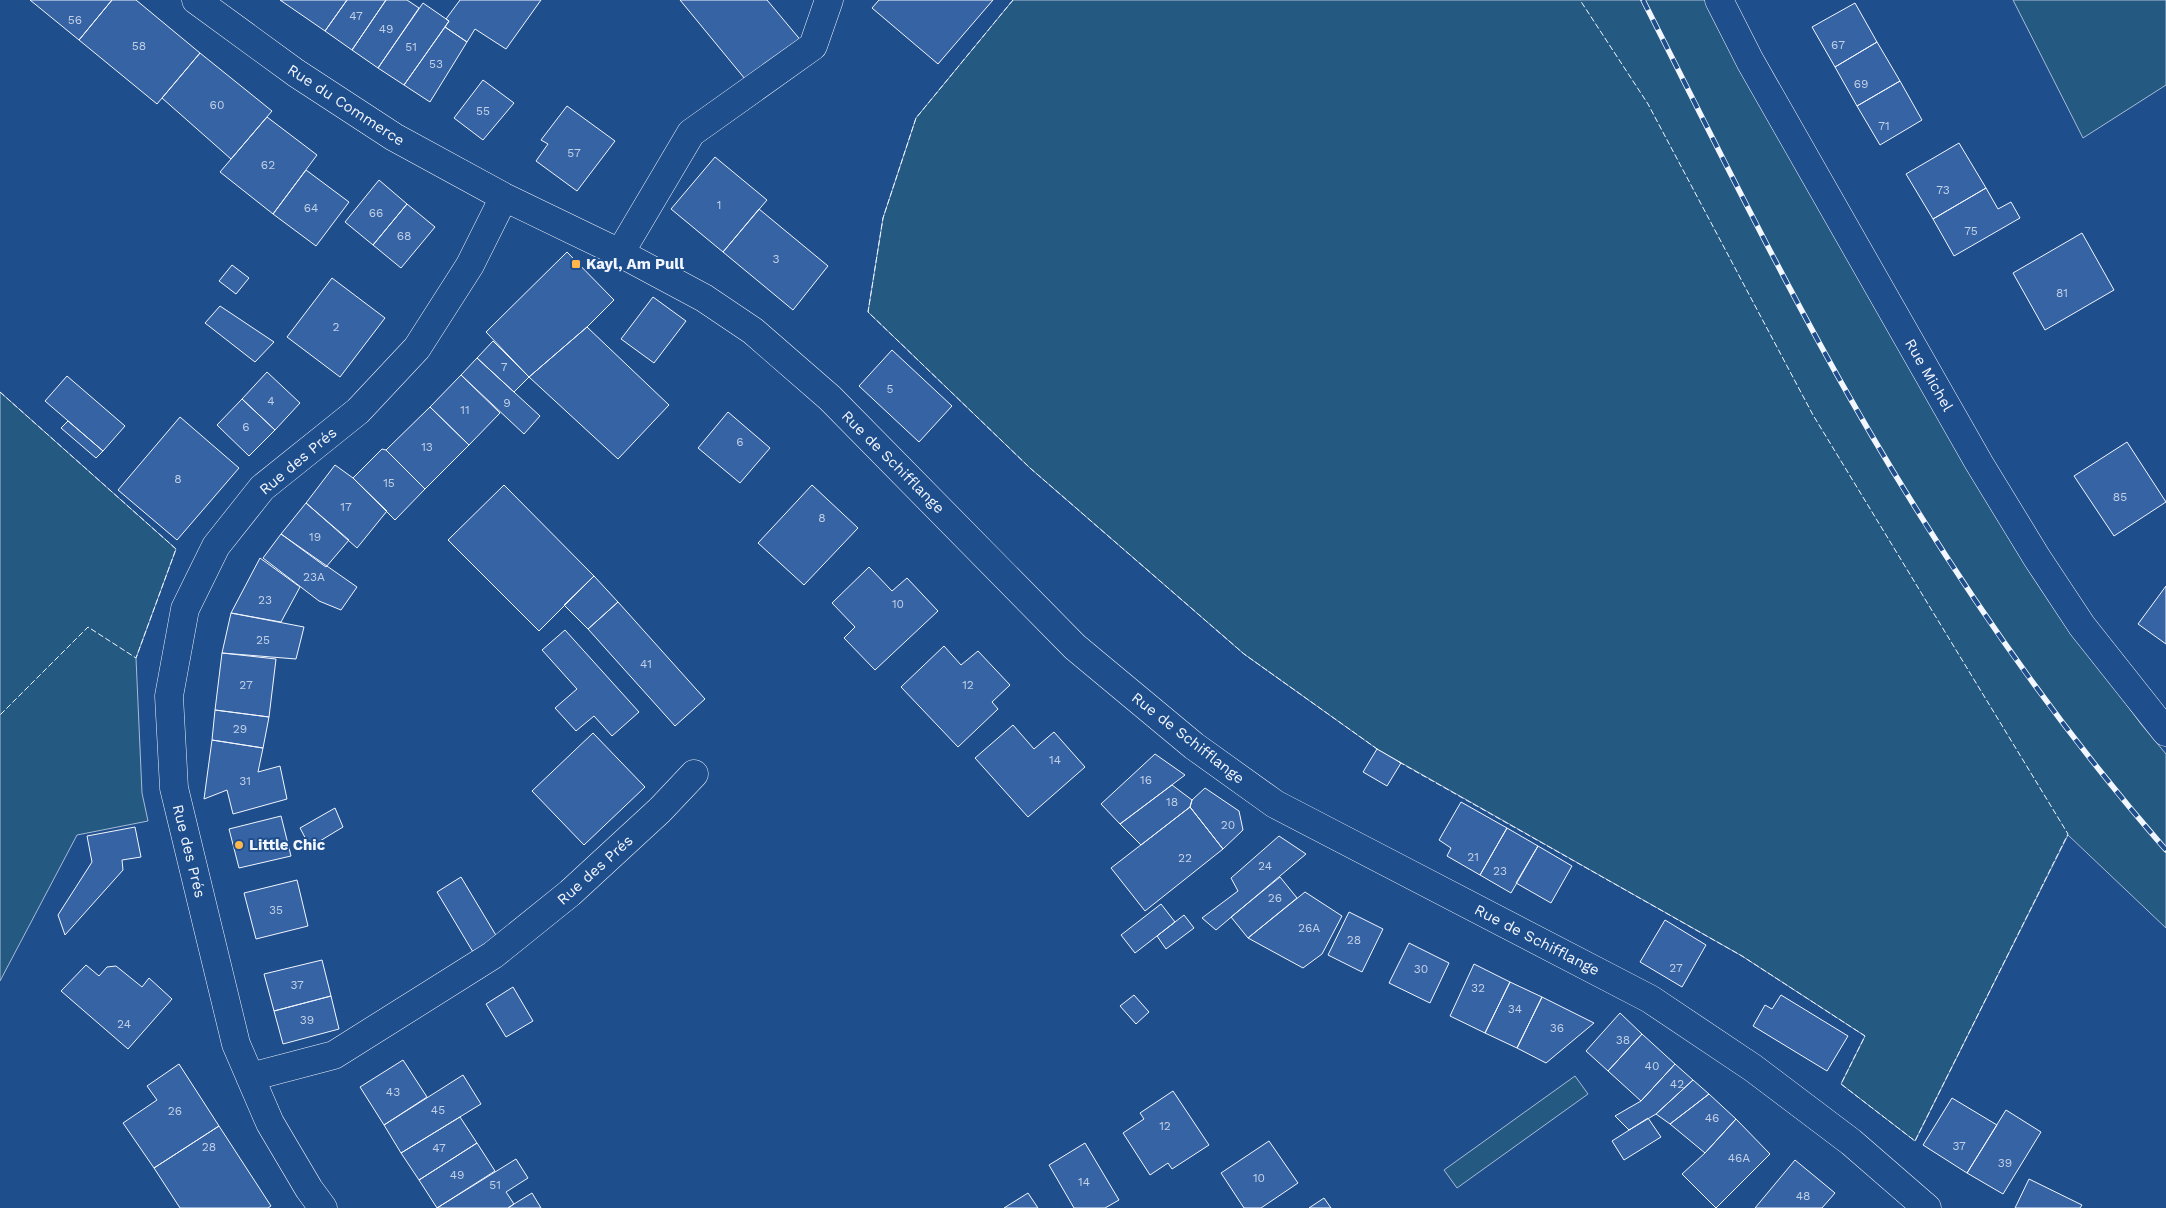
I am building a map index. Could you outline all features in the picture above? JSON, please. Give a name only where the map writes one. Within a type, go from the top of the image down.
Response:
[{"type":"street","name":"Rue du Commerce","points":[[196,0],[296,73],[394,138],[504,197]]},
{"type":"street","points":[[620,253],[692,133],[813,46],[829,0]]},
{"type":"street","name":"Rue Michel","points":[[1719,0],[1750,61],[1979,463],[2082,626],[2166,732]]},
{"type":"street","name":"Rue de Schifflange","points":[[504,197],[620,253],[704,298],[753,332],[830,398],[1074,647],[1194,746],[1275,804],[1650,999],[1753,1068],[1851,1142],[1927,1208]]},
{"type":"street","name":"Rue des Prés","points":[[323,1208],[309,1189],[270,1124],[236,1044],[174,788],[169,696],[185,609],[216,546],[262,488],[358,411],[418,348],[470,265],[504,197]]},
{"type":"street","name":"Rue des Prés","points":[[250,1077],[334,1055],[493,956],[570,893],[660,810],[694,774]]},
{"type":"shaded area","points":[[1013,0],[1705,0],[1862,280],[2042,590],[2141,724],[2166,754],[2166,928],[2068,835],[1915,1141],[1841,1084],[1865,1036],[1742,956],[1377,749],[1244,654],[1030,468],[868,312],[883,218],[916,118]]},
{"type":"shaded area","points":[[2013,0],[2166,0],[2166,85],[2083,138]]},
{"type":"shaded area","points":[[0,392],[176,549],[136,658],[142,793],[148,821],[77,835],[0,981]]},
{"type":"shaded area","points":[[1575,1076],[1588,1094],[1457,1188],[1444,1170]]},
{"type":"building","points":[[30,0],[112,0],[79,40]]},
{"type":"building","points":[[112,0],[136,0],[200,53],[157,104],[79,40]]},
{"type":"building","points":[[280,0],[347,0],[325,31]]},
{"type":"building","points":[[347,0],[386,0],[352,50],[325,31]]},
{"type":"building","points":[[386,0],[407,0],[419,8],[378,68],[352,50]]},
{"type":"building","points":[[460,0],[541,0],[506,49],[475,29],[467,42],[445,27],[449,21],[446,19]]},
{"type":"building","points":[[680,0],[767,0],[803,43],[750,85]]},
{"type":"building","points":[[879,0],[993,0],[938,64],[872,8]]},
{"type":"building","points":[[423,3],[449,21],[404,85],[378,68]]},
{"type":"building","points":[[1855,3],[1877,42],[1835,67],[1812,27]]},
{"type":"building","points":[[445,27],[467,42],[430,102],[404,85]]},
{"type":"building","points":[[1877,42],[1900,81],[1857,106],[1835,67]]},
{"type":"building","points":[[200,53],[272,111],[231,159],[162,98]]},
{"type":"building","points":[[483,80],[514,103],[483,140],[454,118]]},
{"type":"building","points":[[1900,81],[1922,120],[1880,145],[1857,106]]},
{"type":"building","points":[[567,106],[615,141],[577,191],[536,161],[548,144],[541,140]]},
{"type":"building","points":[[267,117],[317,155],[273,214],[220,172]]},
{"type":"building","points":[[1959,143],[1986,188],[1933,219],[1906,174]]},
{"type":"building","points":[[715,157],[767,200],[723,252],[671,209]]},
{"type":"building","points":[[306,170],[349,202],[316,246],[273,214]]},
{"type":"building","points":[[379,180],[407,204],[373,245],[345,222]]},
{"type":"building","points":[[1986,188],[1998,209],[2011,202],[2020,218],[1954,256],[1933,219]]},
{"type":"building","points":[[407,204],[435,227],[401,268],[373,245]]},
{"type":"building","points":[[759,209],[828,266],[793,310],[723,252]]},
{"type":"building","points":[[2082,233],[2114,290],[2045,330],[2013,273]]},
{"type":"building","points":[[567,252],[614,300],[587,327],[529,377],[486,332]]},
{"type":"building","points":[[232,265],[249,278],[236,294],[219,281]]},
{"type":"building","points":[[332,278],[385,318],[340,377],[287,337]]},
{"type":"building","points":[[653,297],[686,321],[654,363],[621,339]]},
{"type":"building","points":[[220,306],[274,342],[255,362],[205,323]]},
{"type":"building","points":[[587,327],[669,405],[618,459],[529,377]]},
{"type":"building","points":[[493,341],[529,377],[514,392],[477,358]]},
{"type":"building","points":[[892,350],[952,406],[919,442],[859,386]]},
{"type":"building","points":[[477,358],[540,416],[524,434],[461,375]]},
{"type":"building","points":[[267,372],[300,403],[275,430],[242,399]]},
{"type":"building","points":[[461,375],[500,413],[469,445],[430,407]]},
{"type":"building","points":[[67,376],[125,426],[103,451],[45,401]]},
{"type":"building","points":[[242,399],[275,430],[249,456],[217,425]]},
{"type":"building","points":[[430,407],[469,445],[425,489],[386,450]]},
{"type":"building","points":[[728,412],[770,448],[740,483],[698,448]]},
{"type":"building","points":[[180,417],[239,468],[177,540],[118,490]]},
{"type":"building","points":[[68,421],[103,451],[96,458],[61,428]]},
{"type":"building","points":[[2127,442],[2166,502],[2114,536],[2074,476]]},
{"type":"building","points":[[382,449],[386,450],[425,489],[395,520],[353,478]]},
{"type":"building","points":[[335,465],[353,478],[387,511],[357,548],[306,503]]},
{"type":"building","points":[[504,485],[594,576],[539,631],[448,540]]},
{"type":"building","points":[[812,485],[858,528],[804,585],[758,543]]},
{"type":"building","points":[[306,503],[349,540],[326,567],[281,534]]},
{"type":"building","points":[[281,534],[357,587],[341,610],[319,601],[263,558]]},
{"type":"building","points":[[260,558],[300,587],[281,622],[231,613]]},
{"type":"building","points":[[869,567],[892,591],[907,578],[938,611],[875,670],[844,638],[855,627],[832,603]]},
{"type":"building","points":[[594,576],[618,602],[588,629],[564,605]]},
{"type":"building","points":[[2166,586],[2166,644],[2138,624]]},
{"type":"building","points":[[618,602],[705,699],[675,726],[588,629]]},
{"type":"building","points":[[231,613],[304,627],[296,659],[222,653]]},
{"type":"building","points":[[565,630],[639,712],[612,736],[594,716],[576,731],[555,708],[577,689],[542,650]]},
{"type":"building","points":[[944,646],[961,665],[978,651],[1010,685],[992,702],[998,709],[958,747],[901,687]]},
{"type":"building","points":[[222,653],[276,659],[269,717],[215,710]]},
{"type":"building","points":[[215,710],[269,717],[263,748],[212,740]]},
{"type":"building","points":[[1013,725],[1034,749],[1054,732],[1085,767],[1028,817],[975,758]]},
{"type":"building","points":[[593,733],[645,787],[584,845],[532,791]]},
{"type":"building","points":[[212,740],[263,748],[258,772],[280,766],[287,799],[233,814],[227,790],[204,799]]},
{"type":"building","points":[[1377,749],[1401,763],[1387,786],[1363,772]]},
{"type":"building","points":[[1155,754],[1185,775],[1120,824],[1101,804]]},
{"type":"building","points":[[1172,785],[1192,800],[1190,807],[1141,845],[1120,824]]},
{"type":"building","points":[[1205,788],[1239,811],[1243,830],[1223,849],[1190,807],[1192,800]]},
{"type":"building","points":[[1461,802],[1507,828],[1480,875],[1447,856],[1451,848],[1439,840]]},
{"type":"building","points":[[1190,807],[1223,849],[1145,911],[1111,868]]},
{"type":"building","points":[[335,808],[343,827],[310,847],[300,828]]},
{"type":"building","points":[[281,816],[291,856],[239,868],[229,829]]},
{"type":"building","points":[[135,827],[141,857],[122,860],[123,870],[65,935],[58,915],[92,862],[87,836]]},
{"type":"building","points":[[1507,828],[1538,846],[1511,893],[1480,875]]},
{"type":"building","points":[[1279,836],[1306,854],[1216,930],[1202,918],[1238,891],[1231,878]]},
{"type":"building","points":[[1538,846],[1572,866],[1551,903],[1516,883]]},
{"type":"building","points":[[461,877],[497,937],[473,952],[437,892]]},
{"type":"building","points":[[1280,877],[1297,898],[1248,938],[1231,917]]},
{"type":"building","points":[[297,880],[308,926],[256,939],[244,893]]},
{"type":"building","points":[[1305,892],[1342,916],[1322,954],[1303,968],[1248,938]]},
{"type":"building","points":[[1161,904],[1175,922],[1135,953],[1121,935]]},
{"type":"building","points":[[1349,912],[1383,929],[1362,972],[1328,955]]},
{"type":"building","points":[[1184,915],[1194,928],[1166,949],[1157,936]]},
{"type":"building","points":[[1665,920],[1706,945],[1682,987],[1640,962]]},
{"type":"building","points":[[1409,943],[1449,963],[1430,1003],[1389,983]]},
{"type":"building","points":[[322,960],[331,996],[274,1011],[264,974]]},
{"type":"building","points":[[1474,964],[1510,982],[1485,1033],[1450,1016]]},
{"type":"building","points":[[86,965],[99,976],[107,967],[116,966],[142,987],[149,978],[172,999],[128,1049],[61,991]]},
{"type":"building","points":[[1510,982],[1542,997],[1517,1048],[1485,1033]]},
{"type":"building","points":[[513,987],[533,1021],[506,1037],[486,1004]]},
{"type":"building","points":[[1134,995],[1149,1012],[1136,1024],[1120,1006]]},
{"type":"building","points":[[1781,995],[1848,1036],[1827,1071],[1753,1026],[1765,1005],[1772,1009]]},
{"type":"building","points":[[331,996],[339,1029],[283,1044],[274,1011]]},
{"type":"building","points":[[1542,997],[1594,1023],[1546,1063],[1517,1048]]},
{"type":"building","points":[[1620,1013],[1642,1034],[1608,1071],[1586,1051]]},
{"type":"building","points":[[1642,1034],[1675,1064],[1641,1101],[1608,1071]]},
{"type":"building","points":[[403,1060],[427,1097],[384,1125],[360,1087]]},
{"type":"building","points":[[179,1064],[219,1126],[154,1168],[123,1123],[157,1100],[147,1086]]},
{"type":"building","points":[[1675,1064],[1693,1080],[1656,1114],[1629,1130],[1615,1116],[1641,1101]]},
{"type":"building","points":[[463,1075],[481,1104],[401,1153],[384,1125]]},
{"type":"building","points":[[1693,1080],[1709,1094],[1670,1124],[1656,1114]]},
{"type":"building","points":[[1173,1091],[1209,1145],[1172,1169],[1168,1163],[1150,1175],[1123,1133],[1144,1119],[1140,1113]]},
{"type":"building","points":[[1709,1094],[1736,1119],[1705,1153],[1670,1124]]},
{"type":"building","points":[[1952,1098],[1997,1125],[1967,1173],[1923,1145]]},
{"type":"building","points":[[2006,1110],[2041,1132],[2003,1194],[1967,1173]]},
{"type":"building","points":[[460,1117],[477,1143],[419,1180],[401,1153]]},
{"type":"building","points":[[1648,1118],[1661,1137],[1624,1160],[1612,1141]]},
{"type":"building","points":[[1736,1119],[1770,1154],[1716,1208],[1682,1174],[1705,1153]]},
{"type":"building","points":[[219,1126],[271,1206],[268,1208],[180,1208],[154,1168]]},
{"type":"building","points":[[1269,1141],[1298,1183],[1261,1208],[1244,1208],[1221,1173]]},
{"type":"building","points":[[477,1143],[495,1171],[437,1208],[419,1180]]},
{"type":"building","points":[[1085,1143],[1119,1200],[1105,1208],[1074,1208],[1049,1165]]},
{"type":"building","points":[[516,1159],[528,1178],[506,1192],[514,1204],[508,1208],[437,1208]]},
{"type":"building","points":[[1795,1160],[1835,1193],[1822,1208],[1755,1208]]},
{"type":"building","points":[[2029,1179],[2082,1205],[2080,1208],[2015,1208]]},
{"type":"building","points":[[532,1193],[541,1208],[508,1208],[514,1204]]},
{"type":"building","points":[[1028,1193],[1038,1208],[1004,1208]]},
{"type":"building","points":[[1324,1198],[1331,1208],[1309,1208]]},
{"type":"railway","points":[[1643,0],[1783,275],[1841,383],[1905,490],[1974,598],[2047,702],[2125,802],[2166,850]]},
{"type":"fence","points":[[1013,0],[916,118],[883,218],[868,312],[1030,468],[1244,654],[1380,751]]},
{"type":"fence","points":[[1399,762],[1742,956],[1865,1036],[1841,1084],[1915,1141],[2068,834],[1813,415],[1648,104],[1580,0]]},
{"type":"fence","points":[[0,392],[176,549],[136,658],[88,627],[0,715]]},
{"type":"place","name":"Kayl, Am Pull","points":[[576,264]]},
{"type":"place","name":"Little Chic","points":[[239,845]]}]
